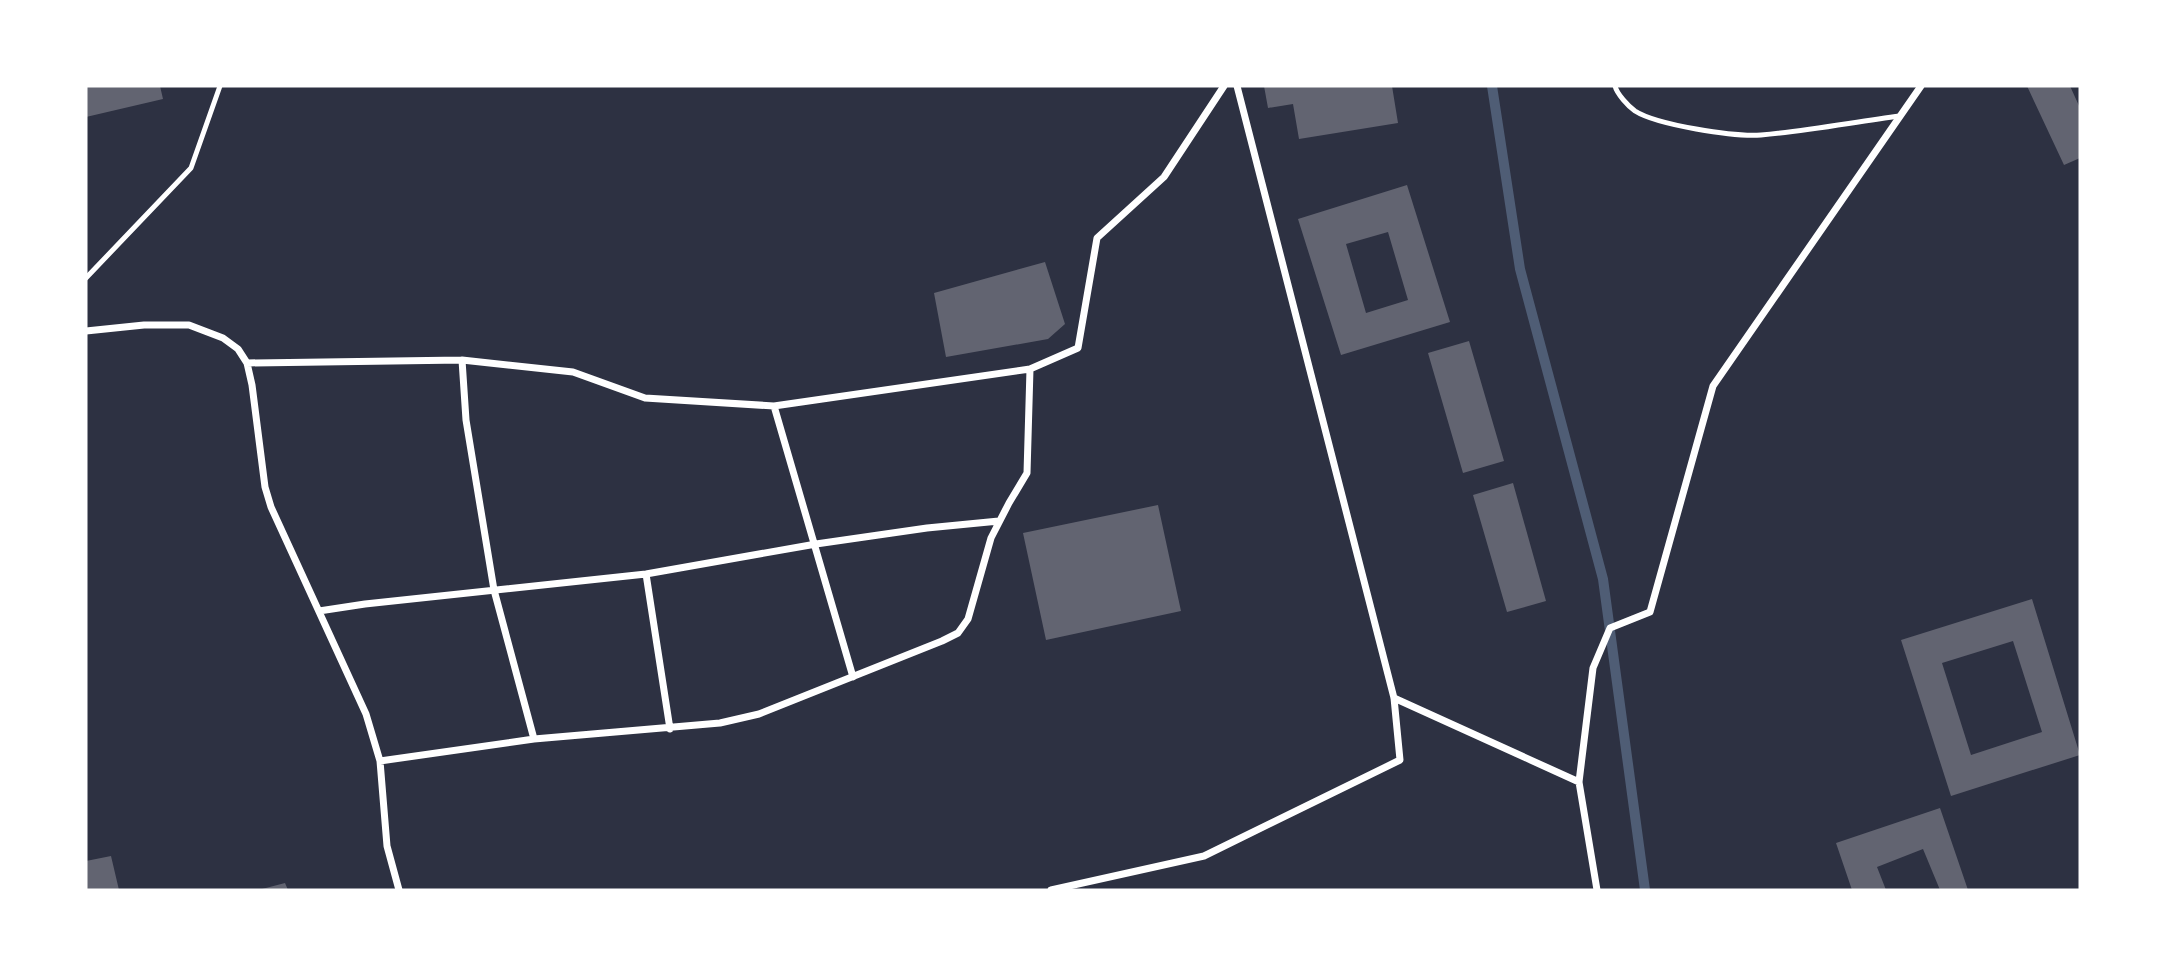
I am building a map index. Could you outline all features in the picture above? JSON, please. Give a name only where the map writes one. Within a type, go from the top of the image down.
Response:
[{"type":"street","points":[[247,363],[462,360],[573,372],[645,398],[774,406],[1030,369],[1078,348],[1097,238],[1164,177],[1224,86]]},
{"type":"street","points":[[1051,890],[1204,856],[1400,760],[1394,698],[1237,86]]},
{"type":"street","points":[[1597,890],[1579,782],[1593,668],[1610,628],[1650,612],[1713,386],[1921,86]]},
{"type":"street","points":[[86,331],[144,325],[189,326],[232,343],[247,363],[253,385],[268,497],[366,714],[380,761],[387,846],[399,890]]},
{"type":"street","points":[[462,360],[466,420],[494,590],[534,739]]},
{"type":"street","points":[[380,761],[534,739],[720,723],[759,714],[958,633],[968,619],[991,538],[1027,473],[1030,369]]},
{"type":"street","points":[[774,406],[853,677]]},
{"type":"street","points":[[319,611],[646,574],[816,544],[999,521]]},
{"type":"street","points":[[646,574],[670,729]]},
{"type":"street","points":[[1394,698],[1579,782]]},
{"type":"lane","points":[[86,278],[191,168],[220,86]]},
{"type":"lane","points":[[1615,86],[1616,91],[1634,111],[1707,130],[1758,135],[1900,116]]},
{"type":"building","points":[[86,86],[160,86],[163,99],[86,117]]},
{"type":"building","points":[[1264,86],[1392,86],[1398,123],[1299,139],[1293,104],[1268,108]]},
{"type":"building","points":[[2027,86],[2070,86],[2080,108],[2080,158],[2064,165]]},
{"type":"building","points":[[1407,185],[1450,322],[1341,355],[1298,219]],"holes":[[[1388,232],[1408,300],[1366,313],[1346,244]]]},
{"type":"building","points":[[1045,262],[1065,324],[1048,339],[946,357],[934,293]]},
{"type":"building","points":[[1469,341],[1504,461],[1463,473],[1428,353]]},
{"type":"building","points":[[1513,483],[1546,601],[1507,612],[1473,495]]},
{"type":"building","points":[[1158,505],[1181,611],[1046,640],[1023,533]]},
{"type":"building","points":[[2032,599],[2080,755],[1951,796],[1901,640]],"holes":[[[2013,641],[2042,732],[1971,755],[1942,663]]]},
{"type":"building","points":[[1940,808],[1968,890],[1940,890],[1923,849],[1877,867],[1886,890],[1852,890],[1836,843]]},
{"type":"building","points":[[111,856],[119,890],[86,890],[86,861]]},
{"type":"building","points":[[285,883],[288,890],[262,890],[262,889]]},
{"type":"waterway","points":[[1492,86],[1520,269],[1603,579],[1645,890]]}]
